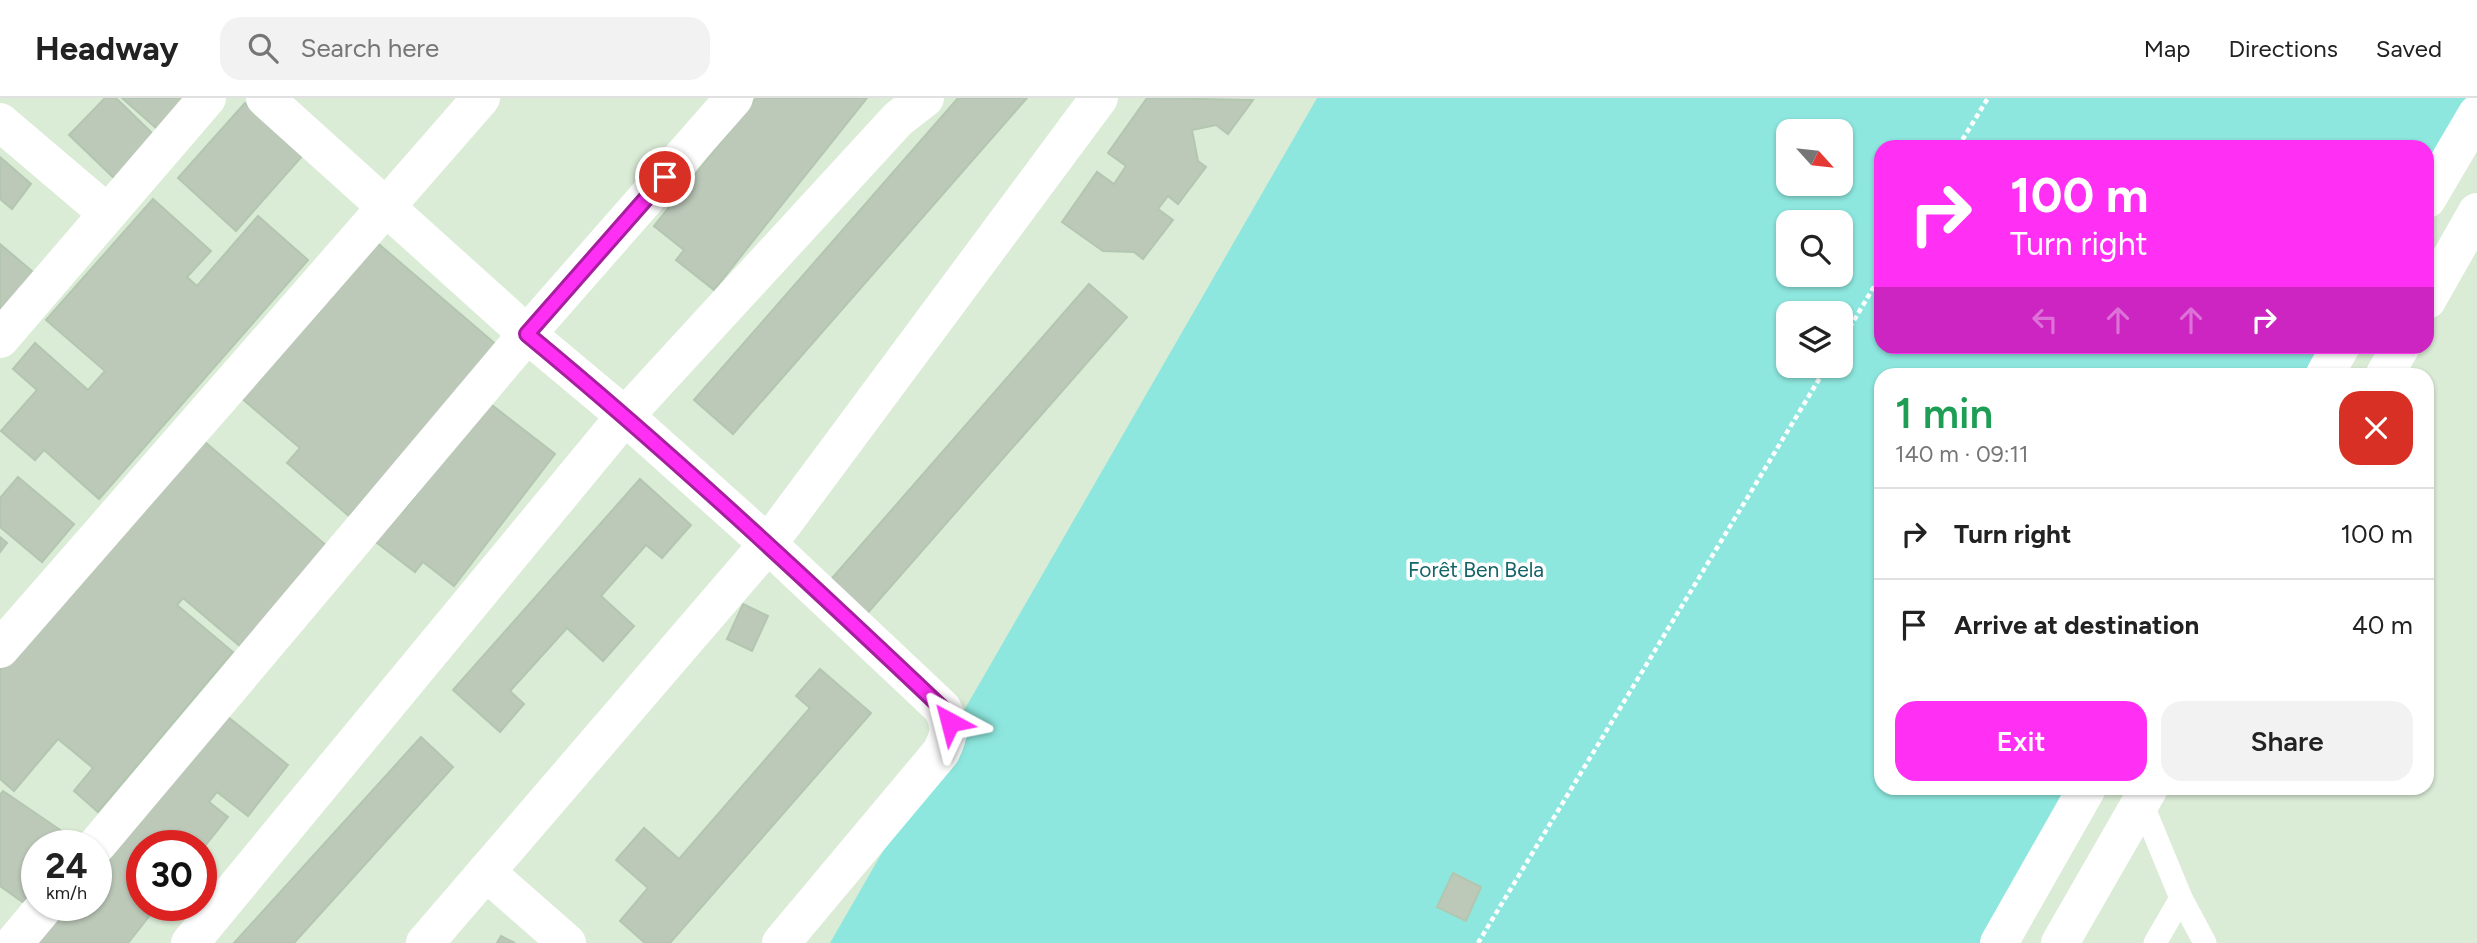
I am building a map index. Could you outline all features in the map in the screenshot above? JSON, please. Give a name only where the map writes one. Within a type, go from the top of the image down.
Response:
[{"type":"street","points":[[0,340],[207,98]]},
{"type":"street","points":[[265,98],[527,334],[625,416],[768,544],[942,708],[950,722],[949,736],[941,751],[781,943]]},
{"type":"street","points":[[0,649],[481,98]]},
{"type":"street","points":[[109,830],[527,334],[734,98]]},
{"type":"street","points":[[190,943],[625,416],[898,119],[925,98]]},
{"type":"street","points":[[425,943],[768,544],[1099,98]]},
{"type":"street","points":[[2434,187],[2477,114]]},
{"type":"street","points":[[0,122],[107,213]]},
{"type":"street","points":[[2434,288],[2477,212]]},
{"type":"street","points":[[1999,943],[2083,795]]},
{"type":"street","points":[[2060,943],[2144,795]]},
{"type":"street","points":[[485,872],[567,943]]},
{"type":"lane","points":[[2145,795],[2181,898],[2205,943]]},
{"type":"lane","points":[[2155,943],[2181,898]]},
{"type":"path","points":[[1962,140],[1988,98]]},
{"type":"path","points":[[1853,322],[1874,287]]},
{"type":"path","points":[[1478,943],[1820,378]]},
{"type":"green space","name":"Forêt Ben Bela","points":[[1317,98],[2477,98],[2434,189],[2434,140],[1874,140],[1874,354],[2346,354],[2338,368],[1874,368],[1874,795],[2081,795],[1987,943],[830,943]]},
{"type":"building","points":[[105,98],[116,98],[157,138],[116,180],[69,135]]},
{"type":"building","points":[[122,98],[196,98],[164,135]]},
{"type":"building","points":[[756,98],[867,98],[714,290],[676,260],[684,250],[654,226]]},
{"type":"building","points":[[958,98],[1027,98],[733,434],[694,400]]},
{"type":"building","points":[[1147,98],[1253,100],[1228,134],[1216,125],[1192,130],[1198,161],[1206,167],[1178,204],[1168,196],[1158,209],[1173,220],[1143,259],[1134,252],[1103,251],[1062,222],[1097,172],[1114,184],[1126,166],[1108,153]]},
{"type":"building","points":[[245,103],[303,155],[236,231],[178,178]]},
{"type":"building","points":[[0,157],[31,184],[12,209],[0,199]]},
{"type":"building","points":[[153,199],[211,251],[187,277],[197,286],[258,216],[308,260],[99,499],[44,450],[35,460],[1,431],[37,390],[13,369],[35,343],[88,390],[105,371],[46,320]]},
{"type":"building","points":[[374,240],[498,346],[349,516],[287,463],[300,448],[240,397]]},
{"type":"building","points":[[0,244],[39,277],[0,324]]},
{"type":"building","points":[[1089,284],[1127,317],[864,617],[827,584]]},
{"type":"building","points":[[488,402],[555,454],[454,586],[423,562],[415,572],[372,539],[396,507],[403,512]]},
{"type":"building","points":[[198,436],[327,546],[241,647],[183,598],[177,605],[233,652],[98,812],[74,791],[93,768],[58,739],[14,791],[0,779],[0,670]]},
{"type":"building","points":[[18,477],[74,524],[42,562],[0,527],[0,498]]},
{"type":"building","points":[[640,479],[691,525],[662,558],[646,545],[601,596],[634,626],[603,661],[567,628],[510,691],[524,704],[500,732],[453,690]]},
{"type":"building","points":[[0,537],[7,543],[0,552]]},
{"type":"building","points":[[743,604],[768,616],[752,651],[727,639]]},
{"type":"building","points":[[820,669],[871,713],[670,943],[645,943],[620,921],[648,888],[616,860],[644,828],[679,859],[810,708],[796,696]]},
{"type":"building","points":[[218,709],[288,765],[248,816],[217,792],[209,802],[228,817],[217,831],[126,830],[126,921],[145,921],[128,943],[18,943],[36,921],[112,921],[112,843]]},
{"type":"building","points":[[421,737],[453,767],[294,943],[234,943]]},
{"type":"building","points":[[3,791],[60,830],[21,830],[21,901],[0,886],[0,795]]},
{"type":"building","points":[[1453,873],[1481,887],[1466,921],[1437,907]]},
{"type":"building","points":[[501,936],[515,943],[497,943]]},
{"type":"route","points":[[665,177],[527,334],[625,416],[768,544],[942,708],[950,722]]}]
